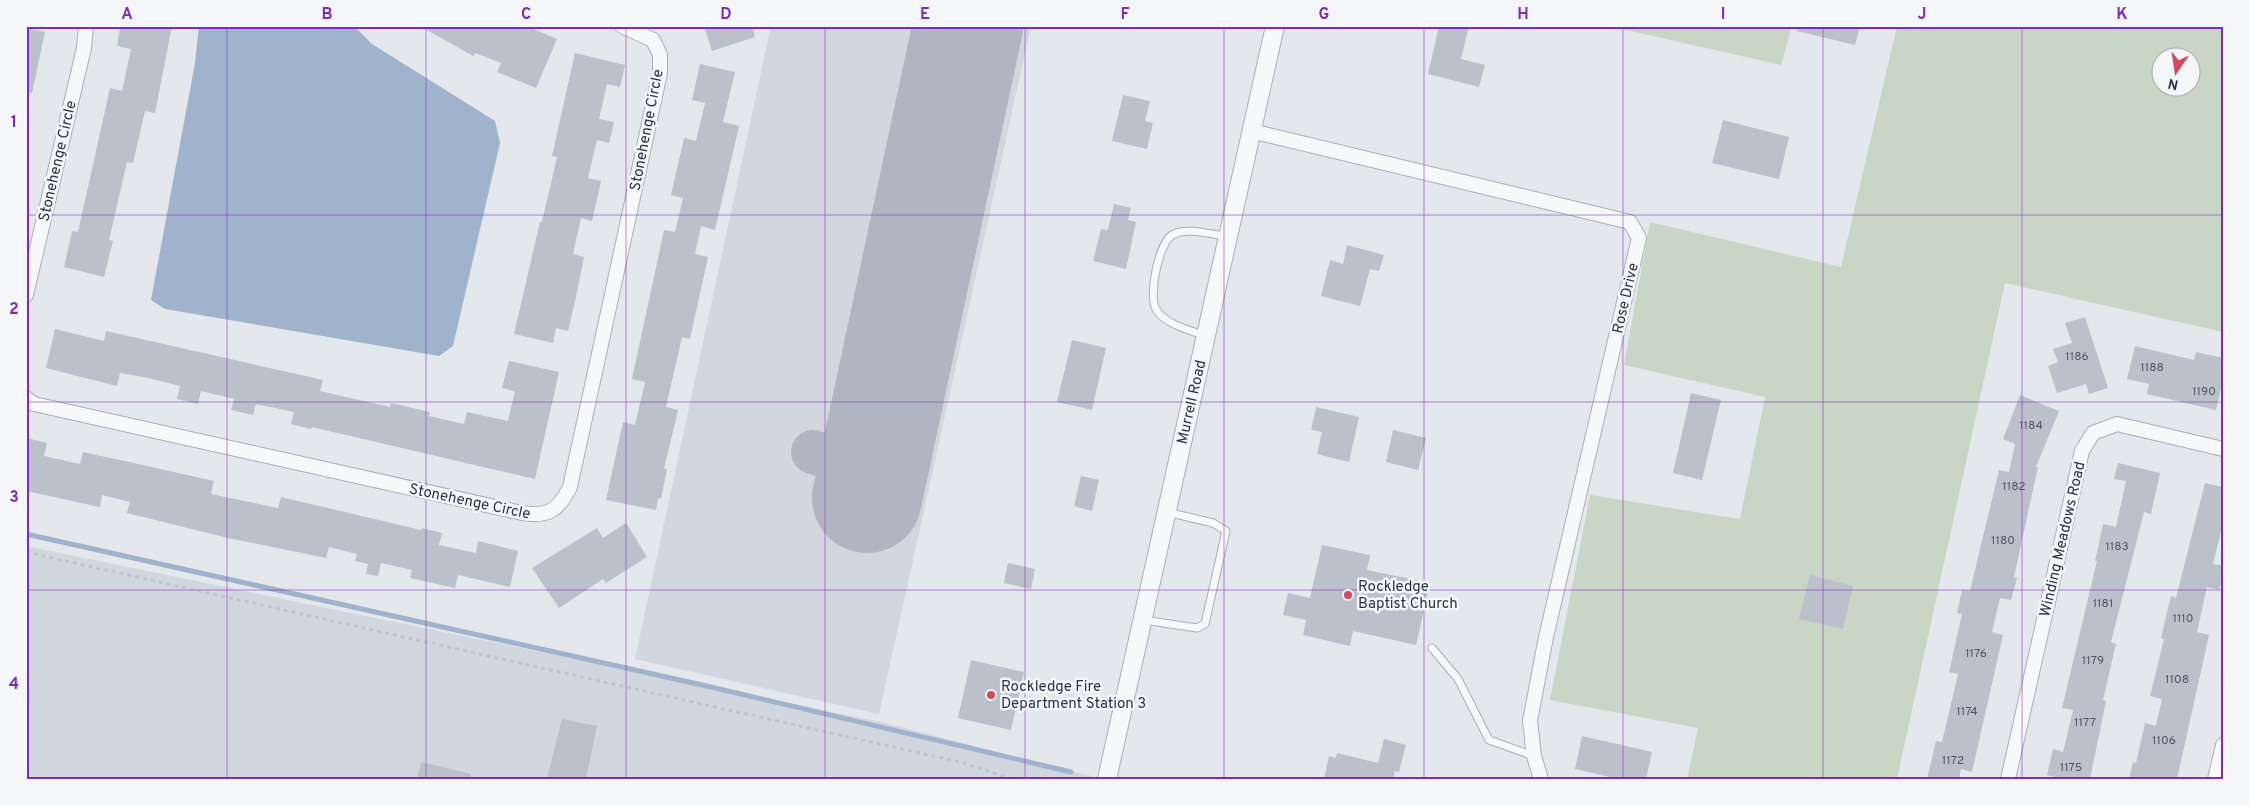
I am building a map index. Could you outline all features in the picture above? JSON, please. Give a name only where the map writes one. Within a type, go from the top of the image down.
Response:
[{"type":"street","name":"Stonehenge Circle","points":[[26,295],[84,48],[86,26]]},
{"type":"street","name":"Stonehenge Circle","points":[[26,398],[34,404],[522,513],[537,515],[553,511],[562,502],[570,488],[660,73],[660,55],[653,40],[622,26]]},
{"type":"street","name":"Murrell Road","points":[[1107,779],[1275,26]]},
{"type":"street","name":"Rose Drive","points":[[1251,131],[1630,222],[1638,238],[1546,637],[1530,721],[1534,756],[1540,779]]},
{"type":"street","name":"Winding Meadows Road","points":[[2008,779],[2082,451],[2092,433],[2117,424],[2223,449]]},
{"type":"street","points":[[2215,779],[2223,745]]},
{"type":"lane","points":[[1206,336],[1181,327],[1156,309],[1153,297],[1159,257],[1166,241],[1172,234],[1184,231],[1228,237]]},
{"type":"lane","points":[[1142,619],[1197,628],[1205,624],[1226,531],[1213,523],[1167,512]]},
{"type":"lane","points":[[1432,648],[1458,679],[1489,740],[1534,756]]},
{"type":"path","points":[[26,552],[950,760],[1012,779]]},
{"type":"shaded area","points":[[771,26],[1031,26],[879,714],[635,659]]},
{"type":"shaded area","points":[[26,546],[881,722],[1099,778],[26,779]]},
{"type":"green space","points":[[1609,26],[1792,26],[1781,65]]},
{"type":"green space","points":[[1897,26],[2223,26],[2223,332],[2005,283],[1897,779],[1687,779],[1698,728],[1550,700],[1590,495],[1740,519],[1765,397],[1624,365],[1650,222],[1841,267]]},
{"type":"water","points":[[199,26],[354,26],[372,44],[495,121],[500,143],[453,346],[439,356],[165,309],[151,300],[195,63]]},
{"type":"building","points":[[132,26],[172,26],[155,113],[145,111],[133,163],[127,162],[109,240],[113,241],[104,277],[64,267],[72,231],[78,232],[110,88],[122,91],[131,49],[117,46],[120,27],[132,29]]},
{"type":"building","points":[[420,26],[526,26],[557,39],[536,88],[497,72],[501,63],[475,53],[473,56]]},
{"type":"building","points":[[704,26],[752,26],[755,37],[712,51]]},
{"type":"building","points":[[1439,26],[1469,26],[1461,59],[1485,65],[1479,87],[1428,74]]},
{"type":"building","points":[[1798,26],[1860,26],[1855,45],[1797,31]]},
{"type":"building","points":[[26,28],[45,32],[32,93],[26,92]]},
{"type":"building","points":[[575,53],[625,65],[620,87],[607,84],[599,119],[614,122],[609,143],[597,140],[588,178],[601,181],[592,221],[581,218],[573,254],[584,257],[576,297],[568,331],[556,328],[553,343],[514,334],[557,157],[552,156]]},
{"type":"building","points":[[700,64],[735,72],[723,122],[739,126],[715,230],[701,226],[695,254],[708,257],[690,339],[682,337],[666,407],[678,410],[664,469],[667,469],[661,499],[658,498],[656,510],[606,500],[623,422],[635,425],[645,382],[632,379],[664,230],[675,232],[683,198],[671,195],[684,138],[696,141],[705,103],[692,100]]},
{"type":"building","points":[[1123,95],[1150,101],[1145,121],[1153,123],[1147,149],[1112,141]]},
{"type":"building","points":[[1723,120],[1789,137],[1779,179],[1712,163]]},
{"type":"building","points":[[1114,204],[1131,208],[1128,220],[1136,222],[1126,269],[1093,261],[1101,229],[1108,230]]},
{"type":"building","points":[[1347,245],[1384,255],[1379,271],[1370,269],[1360,306],[1321,296],[1330,260],[1343,264]]},
{"type":"building","points":[[2085,317],[2108,388],[2089,394],[2086,384],[2057,393],[2048,366],[2058,362],[2053,349],[2072,343],[2065,323]]},
{"type":"building","points":[[55,329],[104,341],[106,331],[323,380],[320,391],[390,407],[391,403],[430,412],[429,416],[464,424],[467,412],[508,421],[515,391],[502,388],[509,361],[559,372],[535,479],[312,427],[311,429],[291,424],[294,412],[256,404],[253,415],[231,410],[234,399],[201,391],[198,404],[177,399],[180,386],[144,377],[120,373],[117,386],[46,368]]},
{"type":"building","points":[[1072,340],[1106,348],[1092,410],[1057,402]]},
{"type":"building","points":[[2135,346],[2194,360],[2196,352],[2223,358],[2223,380],[2216,410],[2147,394],[2149,384],[2127,379]]},
{"type":"building","points":[[1691,393],[1721,400],[1702,480],[1673,473]]},
{"type":"building","points":[[2020,395],[2059,411],[2036,467],[2038,467],[2014,577],[2017,578],[2011,600],[2000,598],[1992,632],[2003,635],[1972,772],[1961,769],[1959,779],[1927,779],[1936,741],[1942,742],[1958,674],[1949,672],[1962,614],[1957,613],[1962,590],[1970,591],[1999,470],[2009,472],[2015,444],[2003,439]]},
{"type":"building","points":[[1316,407],[1359,417],[1349,462],[1317,454],[1322,432],[1311,430]]},
{"type":"building","points":[[1393,430],[1426,438],[1418,470],[1386,462]]},
{"type":"building","points":[[26,438],[47,443],[44,456],[80,464],[83,452],[214,481],[211,494],[278,508],[281,497],[421,530],[422,528],[442,533],[439,545],[476,553],[478,541],[518,551],[510,587],[458,575],[455,588],[410,578],[412,570],[381,563],[378,576],[366,574],[368,564],[355,561],[357,554],[329,547],[326,558],[228,538],[127,513],[130,502],[102,495],[100,507],[26,491]]},
{"type":"building","points":[[2118,463],[2160,473],[2151,514],[2144,512],[2111,642],[2116,644],[2103,700],[2106,701],[2090,779],[2064,779],[2047,775],[2053,749],[2063,752],[2073,710],[2062,708],[2097,561],[2095,561],[2103,524],[2116,527],[2126,481],[2114,479]]},
{"type":"building","points":[[1081,476],[1099,480],[1092,511],[1074,506]]},
{"type":"building","points":[[2205,483],[2223,487],[2223,531],[2221,531],[2213,564],[2223,566],[2223,574],[2219,590],[2207,587],[2197,632],[2209,635],[2177,779],[2129,779],[2133,762],[2136,763],[2145,723],[2156,726],[2162,699],[2150,696],[2164,639],[2161,638],[2171,596],[2176,598]]},
{"type":"building","points":[[626,523],[647,557],[606,583],[603,579],[559,608],[532,568],[597,528],[603,538]]},
{"type":"building","points":[[1322,545],[1370,555],[1367,570],[1430,583],[1416,645],[1353,631],[1350,646],[1303,635],[1306,620],[1283,615],[1288,593],[1310,598]]},
{"type":"building","points":[[1008,563],[1035,569],[1031,589],[1004,583]]},
{"type":"building","points":[[1810,575],[1853,586],[1843,629],[1799,619]]},
{"type":"building","name":"Rockledge Fire Department Station 3","points":[[971,660],[1024,672],[1011,730],[958,718]]},
{"type":"building","points":[[562,719],[597,726],[586,779],[547,779]]},
{"type":"building","points":[[1582,736],[1652,752],[1646,779],[1619,779],[1575,769]]},
{"type":"building","points":[[1384,739],[1406,745],[1399,772],[1395,771],[1393,779],[1324,779],[1329,756],[1336,758],[1337,753],[1378,763]]},
{"type":"building","points":[[421,762],[471,774],[471,779],[417,779]]},
{"type":"waterway","points":[[26,534],[711,687],[1071,772]]},
{"type":"taxiway","points":[[813,452],[872,471]]},
{"type":"runway","points":[[867,498],[968,26]]},
{"type":"place","name":"Rockledge Baptist Church","points":[[1348,595]]},
{"type":"place","name":"Rockledge Fire Department Station 3","points":[[991,695]]}]
